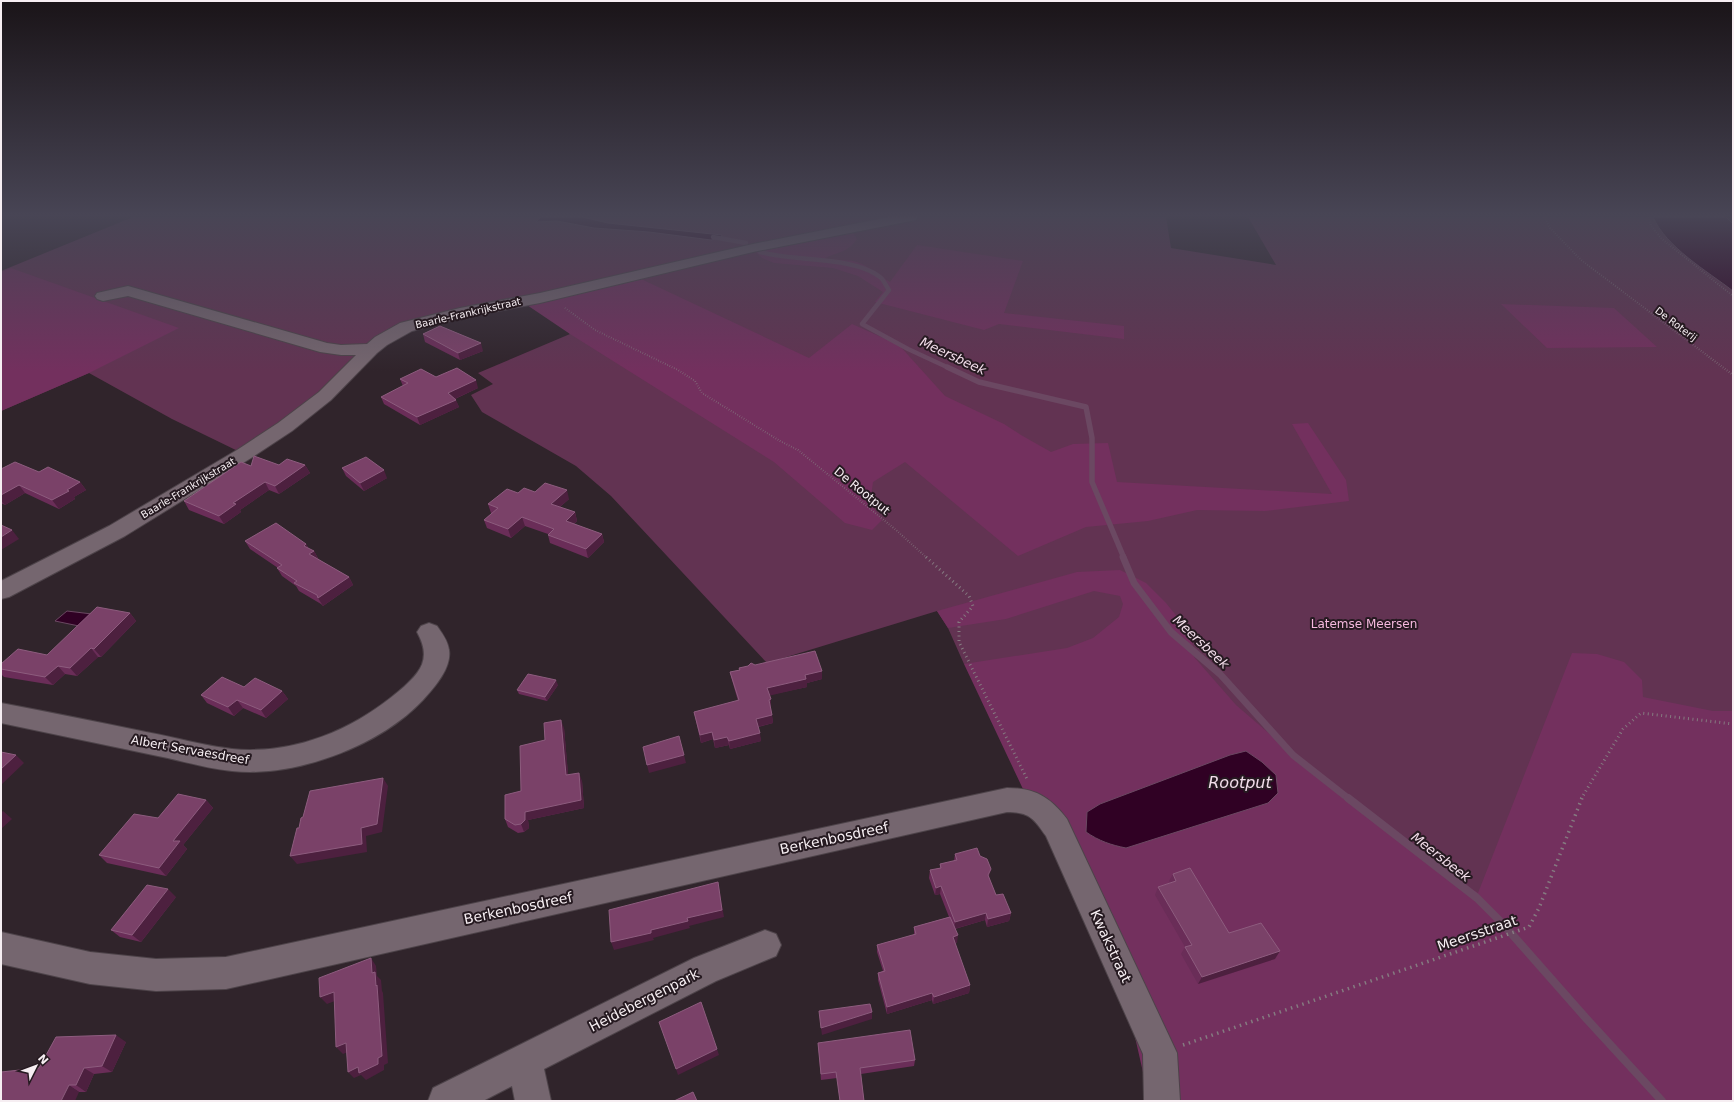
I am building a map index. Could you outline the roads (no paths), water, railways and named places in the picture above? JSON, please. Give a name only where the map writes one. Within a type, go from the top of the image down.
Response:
[{"type":"street","name":"Baarle-Frankrijkstraat","points":[[1,591],[117,531],[244,454],[326,396],[371,349],[393,334],[419,323],[460,313],[540,298],[665,268]]},
{"type":"street","points":[[103,296],[128,291],[326,348],[341,350],[371,349]]},
{"type":"street","name":"Albert Servaesdreef","points":[[1,713],[232,760],[258,761],[284,758],[318,750],[343,740],[369,726],[411,696],[427,679],[437,659],[436,645],[428,632]]},
{"type":"street","name":"Berkenbosdreef","points":[[1,948],[90,968],[156,975],[226,973],[1007,800],[1019,800],[1033,803]]},
{"type":"street","name":"Kwakstraat","points":[[1033,803],[1046,813],[1056,828],[1160,1053],[1162,1101]]},
{"type":"street","name":"Heidebergenpark","points":[[446,1101],[705,969],[766,945]]},
{"type":"street","points":[[525,1060],[533,1101]]},
{"type":"water","points":[[1702,268],[1733,268],[1733,291]]},
{"type":"water","points":[[67,611],[92,614],[79,626],[55,621]]},
{"type":"water","name":"Rootput","points":[[1246,751],[1262,762],[1276,775],[1278,793],[1268,803],[1126,848],[1105,842],[1086,832],[1087,812],[1100,804],[1230,755]]},
{"type":"waterway","name":"Meersbeek","points":[[863,268],[880,277],[889,290],[862,324],[908,349],[949,368]]},
{"type":"waterway","name":"Meersbeek","points":[[947,367],[979,382],[1086,407],[1092,438],[1092,482],[1124,558]]},
{"type":"waterway","name":"Meersbeek","points":[[1123,557],[1134,583],[1171,632],[1220,674],[1293,755],[1349,799]]},
{"type":"waterway","name":"Meersbeek","points":[[1348,798],[1477,898],[1503,924],[1584,1016],[1662,1101]]},
{"type":"park label","name":"Latemse Meersen","points":[[1364,624]]}]
